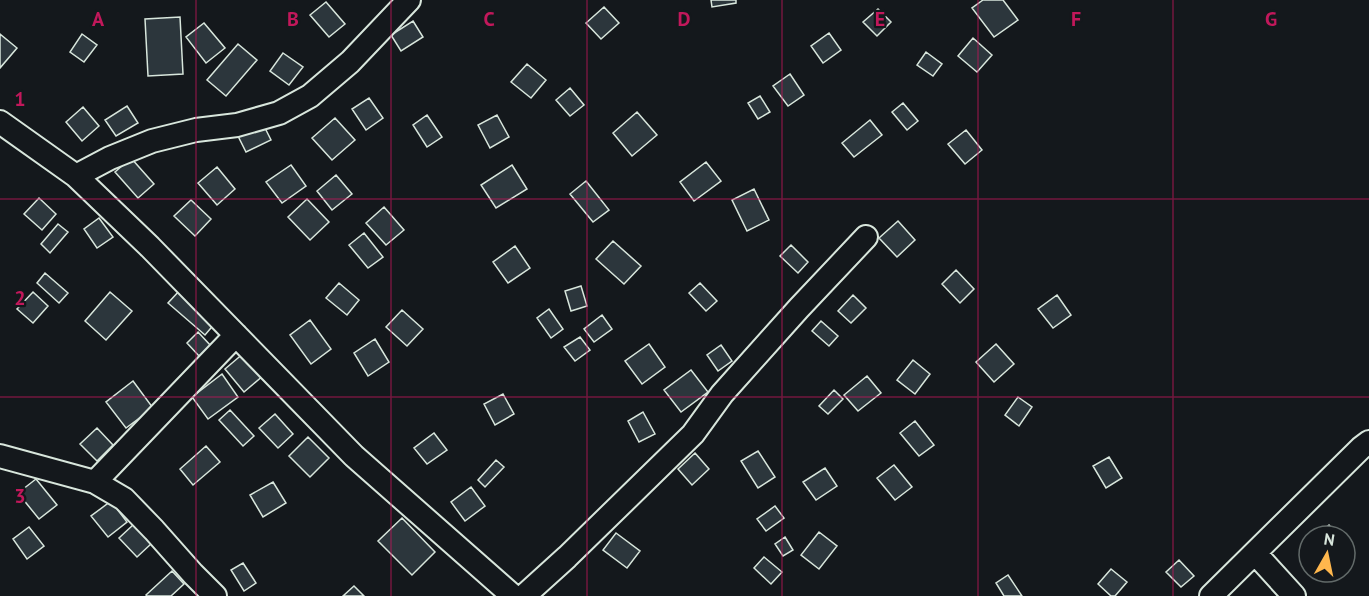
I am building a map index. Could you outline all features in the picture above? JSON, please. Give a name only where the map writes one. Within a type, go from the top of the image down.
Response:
[{"type":"street","points":[[76,176],[110,158],[152,141],[196,130],[237,126],[279,113],[310,96],[350,62],[409,0]]},
{"type":"street","points":[[0,122],[76,176],[150,247],[354,456],[513,596]]},
{"type":"street","points":[[524,596],[693,434],[722,394],[866,237]]},
{"type":"street","points":[[96,482],[236,335]]},
{"type":"street","points":[[1212,596],[1369,442]]},
{"type":"street","points":[[0,456],[96,482],[124,499],[215,596]]},
{"type":"street","points":[[1255,553],[1294,596]]},
{"type":"building","points":[[711,0],[736,0],[736,3],[712,7]]},
{"type":"building","points":[[983,0],[1003,0],[1018,20],[994,37],[972,8]]},
{"type":"building","points":[[326,2],[345,24],[329,37],[310,15]]},
{"type":"building","points":[[604,7],[619,23],[601,39],[586,23]]},
{"type":"building","points":[[878,9],[891,22],[877,36],[863,22]]},
{"type":"building","points":[[180,17],[183,74],[148,76],[145,19]]},
{"type":"building","points":[[413,21],[423,37],[401,51],[391,35]]},
{"type":"building","points":[[204,23],[225,48],[206,63],[186,37]]},
{"type":"building","points":[[829,33],[841,50],[823,63],[811,46]]},
{"type":"building","points":[[0,34],[17,48],[0,68]]},
{"type":"building","points":[[82,34],[97,45],[84,62],[70,52]]},
{"type":"building","points":[[973,38],[992,55],[977,72],[958,56]]},
{"type":"building","points":[[238,44],[257,60],[226,96],[207,80]]},
{"type":"building","points":[[926,52],[942,64],[933,76],[917,65]]},
{"type":"building","points":[[283,53],[303,67],[289,85],[270,71]]},
{"type":"building","points":[[527,64],[546,80],[531,98],[511,82]]},
{"type":"building","points":[[790,74],[804,95],[788,106],[773,86]]},
{"type":"building","points":[[570,88],[584,105],[570,116],[556,100]]},
{"type":"building","points":[[760,96],[770,112],[758,119],[748,103]]},
{"type":"building","points":[[369,98],[383,118],[366,130],[352,109]]},
{"type":"building","points":[[903,103],[918,121],[907,130],[892,112]]},
{"type":"building","points":[[127,106],[138,123],[116,136],[105,120]]},
{"type":"building","points":[[83,107],[99,126],[82,141],[66,122]]},
{"type":"building","points":[[637,112],[657,135],[632,156],[613,133]]},
{"type":"building","points":[[427,115],[442,137],[427,147],[413,125]]},
{"type":"building","points":[[497,115],[509,137],[490,148],[478,125]]},
{"type":"building","points":[[335,118],[355,140],[332,160],[312,138]]},
{"type":"building","points":[[870,120],[882,135],[854,157],[842,143]]},
{"type":"building","points":[[263,124],[271,140],[246,152],[238,136]]},
{"type":"building","points":[[966,130],[982,150],[965,164],[948,144]]},
{"type":"building","points":[[131,158],[154,184],[138,198],[115,172]]},
{"type":"building","points":[[706,162],[721,181],[694,201],[680,182]]},
{"type":"building","points":[[291,165],[306,186],[282,203],[266,182]]},
{"type":"building","points":[[512,165],[527,189],[496,208],[481,185]]},
{"type":"building","points":[[217,167],[235,189],[217,205],[198,183]]},
{"type":"building","points":[[336,175],[352,194],[332,210],[317,191]]},
{"type":"building","points":[[586,181],[609,210],[593,222],[570,194]]},
{"type":"building","points":[[754,189],[769,220],[747,231],[732,200]]},
{"type":"building","points":[[39,198],[56,214],[42,230],[24,214]]},
{"type":"building","points":[[307,199],[329,222],[310,240],[288,217]]},
{"type":"building","points":[[191,200],[211,219],[195,236],[174,216]]},
{"type":"building","points":[[384,207],[404,230],[386,245],[366,223]]},
{"type":"building","points":[[99,218],[113,237],[97,248],[84,229]]},
{"type":"building","points":[[898,221],[915,240],[897,257],[879,238]]},
{"type":"building","points":[[58,224],[68,232],[50,253],[41,244]]},
{"type":"building","points":[[364,233],[383,257],[368,268],[349,245]]},
{"type":"building","points":[[613,241],[641,266],[624,284],[596,259]]},
{"type":"building","points":[[791,245],[808,262],[798,273],[780,256]]},
{"type":"building","points":[[515,246],[530,268],[508,283],[493,262]]},
{"type":"building","points":[[956,270],[974,289],[960,303],[942,284]]},
{"type":"building","points":[[45,273],[68,293],[59,303],[37,283]]},
{"type":"building","points":[[339,283],[359,300],[347,315],[326,298]]},
{"type":"building","points":[[700,283],[717,301],[706,311],[689,293]]},
{"type":"building","points":[[581,286],[587,306],[571,311],[565,291]]},
{"type":"building","points":[[180,290],[216,322],[205,335],[168,303]]},
{"type":"building","points":[[33,292],[48,306],[33,323],[17,309]]},
{"type":"building","points":[[110,292],[132,311],[106,340],[85,321]]},
{"type":"building","points":[[853,295],[866,308],[851,323],[838,311]]},
{"type":"building","points":[[1057,295],[1071,315],[1053,328],[1038,309]]},
{"type":"building","points":[[549,309],[563,329],[551,338],[537,318]]},
{"type":"building","points":[[402,310],[423,329],[407,346],[386,327]]},
{"type":"building","points":[[602,315],[612,329],[594,342],[584,329]]},
{"type":"building","points":[[310,320],[331,349],[311,364],[290,335]]},
{"type":"building","points":[[821,321],[838,336],[829,346],[812,331]]},
{"type":"building","points":[[198,332],[211,346],[199,356],[187,343]]},
{"type":"building","points":[[580,337],[590,350],[575,361],[564,347]]},
{"type":"building","points":[[375,339],[389,362],[368,376],[354,353]]},
{"type":"building","points":[[649,344],[665,367],[642,384],[625,361]]},
{"type":"building","points":[[996,344],[1014,364],[994,382],[976,362]]},
{"type":"building","points":[[721,345],[732,361],[718,371],[707,355]]},
{"type":"building","points":[[245,352],[264,375],[244,392],[225,369]]},
{"type":"building","points":[[913,360],[930,374],[915,394],[897,380]]},
{"type":"building","points":[[691,370],[708,392],[681,412],[664,390]]},
{"type":"building","points":[[222,374],[238,397],[208,419],[192,397]]},
{"type":"building","points":[[867,376],[881,393],[858,411],[844,395]]},
{"type":"building","points":[[133,381],[153,408],[126,428],[106,402]]},
{"type":"building","points":[[834,390],[843,399],[828,414],[819,406]]},
{"type":"building","points":[[503,394],[514,414],[495,425],[484,404]]},
{"type":"building","points":[[1018,397],[1032,407],[1019,426],[1005,415]]},
{"type":"building","points":[[230,410],[254,436],[243,446],[219,420]]},
{"type":"building","points":[[643,412],[655,434],[639,442],[628,421]]},
{"type":"building","points":[[275,414],[293,434],[278,448],[259,428]]},
{"type":"building","points":[[915,421],[934,445],[919,456],[900,433]]},
{"type":"building","points":[[97,428],[113,445],[97,461],[80,444]]},
{"type":"building","points":[[434,433],[447,450],[427,464],[414,448]]},
{"type":"building","points":[[308,437],[329,458],[310,477],[289,456]]},
{"type":"building","points":[[206,446],[220,462],[193,485],[180,469]]},
{"type":"building","points":[[758,451],[775,477],[758,488],[741,461]]},
{"type":"building","points":[[695,453],[709,469],[692,485],[678,469]]},
{"type":"building","points":[[1109,457],[1122,478],[1106,488],[1093,466]]},
{"type":"building","points":[[496,460],[504,467],[485,487],[478,480]]},
{"type":"building","points":[[894,465],[912,487],[895,500],[877,478]]},
{"type":"building","points":[[825,468],[837,486],[816,500],[803,482]]},
{"type":"building","points":[[36,479],[57,505],[39,519],[18,493]]},
{"type":"building","points":[[273,482],[286,503],[263,517],[250,495]]},
{"type":"building","points":[[471,487],[485,506],[465,521],[451,502]]},
{"type":"building","points":[[111,501],[127,522],[108,537],[91,516]]},
{"type":"building","points":[[775,506],[784,518],[766,531],[757,519]]},
{"type":"building","points":[[402,518],[435,552],[412,575],[378,541]]},
{"type":"building","points":[[134,524],[152,543],[137,557],[119,538]]},
{"type":"building","points":[[29,527],[44,546],[27,559],[13,539]]},
{"type":"building","points":[[819,532],[837,546],[819,569],[801,555]]},
{"type":"building","points":[[616,533],[640,551],[627,568],[603,550]]},
{"type":"building","points":[[785,537],[793,550],[783,556],[775,544]]},
{"type":"building","points":[[764,557],[782,572],[771,584],[754,568]]},
{"type":"building","points":[[1179,560],[1194,576],[1181,587],[1166,572]]},
{"type":"building","points":[[243,563],[256,583],[244,591],[231,570]]},
{"type":"building","points":[[1111,569],[1127,582],[1115,596],[1111,596],[1098,584]]},
{"type":"building","points":[[172,571],[184,584],[171,596],[146,595]]},
{"type":"building","points":[[1008,575],[1022,596],[1004,596],[996,583]]},
{"type":"building","points":[[354,586],[364,596],[343,596]]}]
